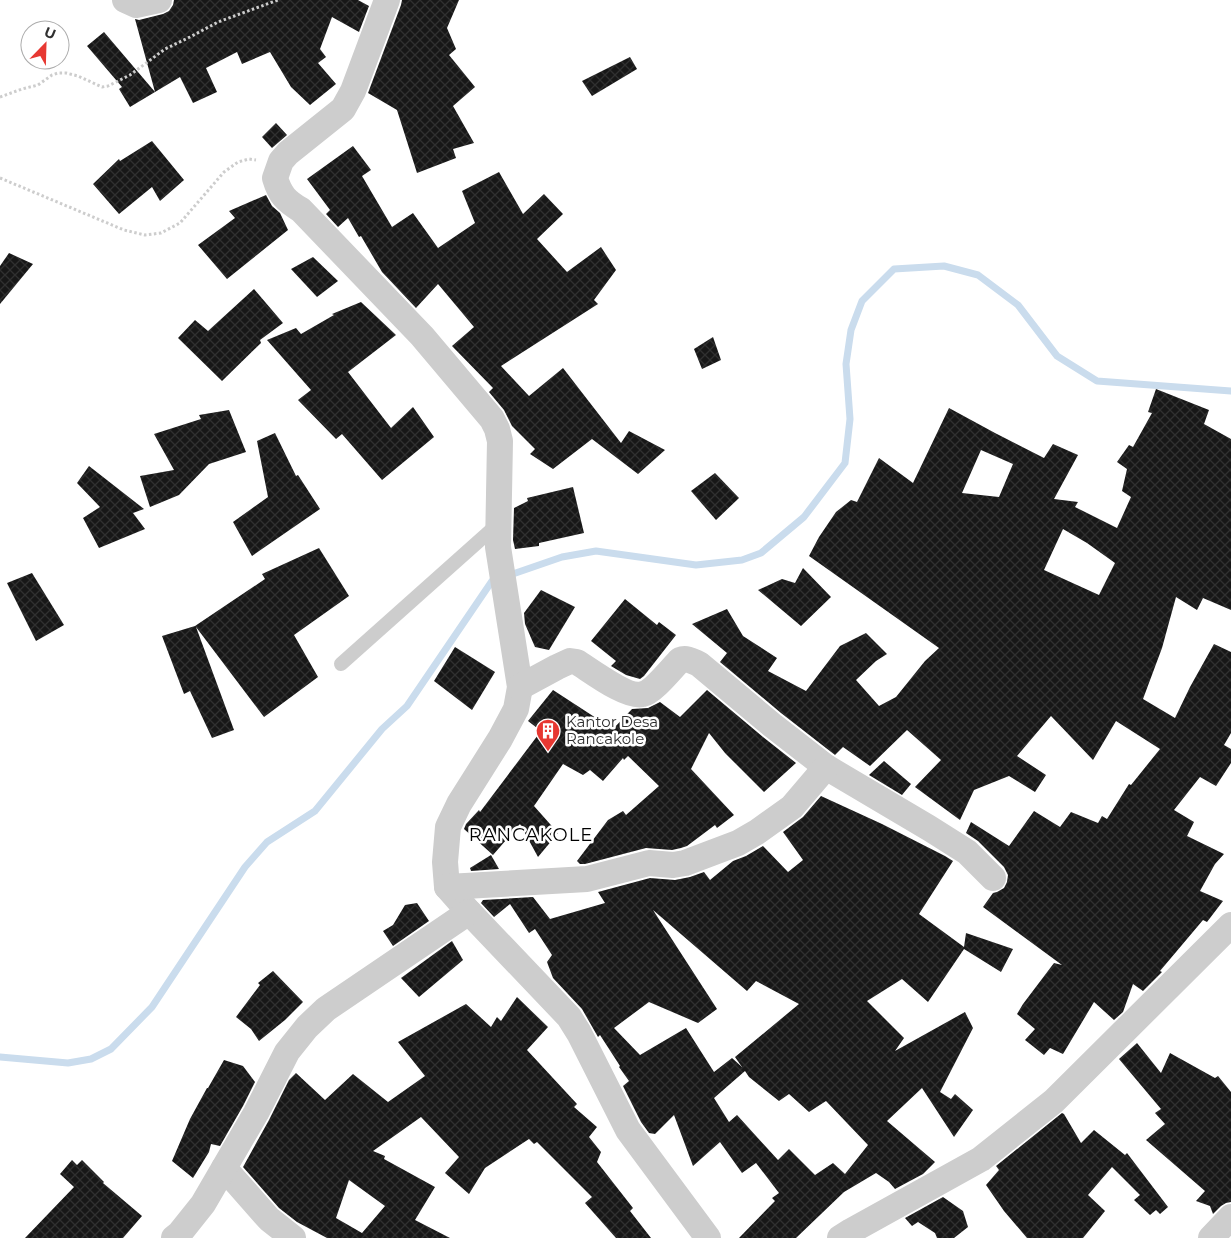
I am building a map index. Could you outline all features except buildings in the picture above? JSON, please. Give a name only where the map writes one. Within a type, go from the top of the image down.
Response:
[{"type":"street","points":[[125,0],[136,5],[159,0]]},
{"type":"street","points":[[387,0],[353,92],[343,109],[288,153],[281,161],[275,178],[282,195],[289,203],[301,210],[422,336],[492,419],[500,441],[498,535],[504,592],[520,687],[516,709],[500,739],[459,804],[448,827],[445,862],[447,887],[569,1017],[628,1130],[708,1238]]},
{"type":"street","points":[[520,687],[570,661],[577,662],[619,689],[635,695],[642,695],[651,690],[680,660],[684,658],[700,664],[772,725],[826,767],[967,852],[992,878]]},
{"type":"street","points":[[447,887],[587,879],[648,863],[673,865],[685,863],[738,843],[757,832],[792,807],[826,767]]},
{"type":"street","points":[[174,1238],[204,1204],[256,1112],[287,1052],[307,1027],[326,1009],[469,912]]},
{"type":"street","points":[[840,1238],[981,1159],[1054,1101],[1231,925]]},
{"type":"street","points":[[224,1168],[269,1219],[293,1238]]},
{"type":"street","points":[[1211,1238],[1231,1217]]},
{"type":"lane","points":[[341,664],[498,535]]},
{"type":"path","points":[[0,97],[22,88],[38,85],[58,72],[78,76],[102,87],[108,86],[130,75],[165,49],[218,22],[278,0]]},
{"type":"path","points":[[0,178],[124,230],[145,235],[161,233],[180,223],[224,172],[238,162],[249,159],[278,168]]},
{"type":"waterway","points":[[507,576],[562,557],[596,551],[696,565],[742,560],[761,553],[804,517],[845,463],[850,419],[846,364],[851,330],[862,301],[894,269],[944,266],[978,275],[1018,305],[1057,356],[1097,381],[1231,391]]},
{"type":"waterway","points":[[0,1057],[68,1063],[91,1059],[111,1049],[152,1007],[245,867],[267,842],[315,811],[382,729],[407,706],[492,581],[497,580]]},
{"type":"place","name":"Kantor Desa Rancakole","points":[[548,752]]},
{"type":"district","name":"RANCAKOLE","points":[[531,835]]}]
